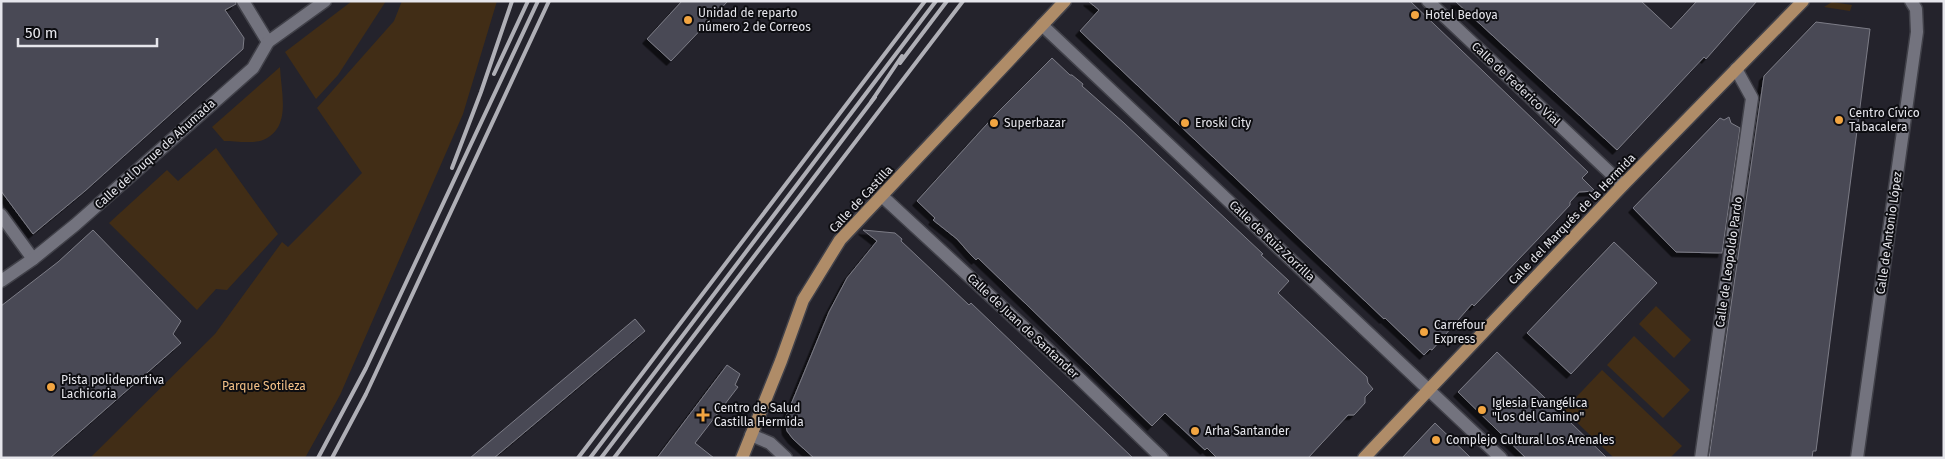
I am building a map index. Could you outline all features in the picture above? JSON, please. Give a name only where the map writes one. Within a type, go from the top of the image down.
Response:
[{"type":"main road","name":"Calle de Castilla","points":[[742,458],[782,361],[803,300],[840,240],[1065,1]]},
{"type":"main road","name":"Calle del Marqués de la Hermida","points":[[1364,458],[1623,185],[1803,1]]},
{"type":"street","points":[[243,1],[268,42],[324,1]]},
{"type":"street","name":"Calle de Federico Vial","points":[[1428,1],[1623,185]]},
{"type":"street","name":"Calle de Antonio López","points":[[1857,458],[1917,32],[1914,5]]},
{"type":"street","name":"Calle de Ruiz Zorrilla","points":[[1042,25],[1501,458]]},
{"type":"street","name":"Calle del Duque de Ahumada","points":[[1,281],[33,259],[253,68],[268,42]]},
{"type":"street","name":"Calle de Leopoldo Pardo","points":[[1701,458],[1752,98],[1736,69]]},
{"type":"street","name":"Calle de Juan de Santander","points":[[882,196],[1079,378],[1162,458]]},
{"type":"street","points":[[1,215],[33,259]]},
{"type":"street","points":[[751,436],[770,443],[786,458]]},
{"type":"green space","points":[[352,1],[386,1],[338,75],[316,99],[285,52]]},
{"type":"green space","name":"Parque Sotileza","points":[[402,1],[497,1],[463,114],[340,395],[305,458],[90,458],[215,334],[282,242],[288,247],[362,173],[317,108],[394,21]]},
{"type":"green space","points":[[1832,2],[1852,5],[1850,11],[1824,7]]},
{"type":"green space","points":[[280,67],[283,109],[278,127],[263,140],[249,142],[224,141],[212,127]]},
{"type":"green space","points":[[216,148],[278,234],[227,290],[216,289],[197,310],[109,223],[167,170],[178,181]]},
{"type":"green space","points":[[1656,306],[1691,340],[1674,358],[1639,324]]},
{"type":"green space","points":[[1634,336],[1690,390],[1663,418],[1607,365]]},
{"type":"green space","points":[[1602,370],[1682,446],[1670,458],[1614,458],[1564,410]]},
{"type":"building","points":[[1,1],[235,1],[236,4],[225,10],[244,38],[243,49],[85,191],[33,234],[1,191]]},
{"type":"building","name":"Unidad de reparto número 2 de Correos","points":[[682,1],[728,1],[671,61],[647,39]]},
{"type":"building","points":[[1088,1],[1410,1],[1588,172],[1582,178],[1595,191],[1579,192],[1570,202],[1570,205],[1539,238],[1474,306],[1472,304],[1432,350],[1430,349],[1424,355],[1080,31],[1099,10]]},
{"type":"building","points":[[1455,1],[1641,1],[1671,29],[1697,1],[1757,1],[1706,59],[1704,57],[1617,150]]},
{"type":"building","points":[[1816,22],[1870,29],[1816,451],[1813,451],[1812,458],[1709,458],[1764,76]]},
{"type":"building","points":[[1052,58],[1083,84],[1082,86],[1263,254],[1261,255],[1289,281],[1278,293],[1367,377],[1368,383],[1373,389],[1365,397],[1365,403],[1354,415],[1348,415],[1308,458],[1217,458],[1207,448],[1205,450],[1165,413],[1152,426],[978,258],[976,260],[957,239],[933,220],[935,218],[917,201],[997,113]]},
{"type":"building","points":[[1729,117],[1731,123],[1740,128],[1722,253],[1676,252],[1633,208],[1720,118],[1724,120]]},
{"type":"building","points":[[93,230],[181,321],[173,334],[181,343],[50,458],[1,458],[1,306],[58,262]]},
{"type":"building","points":[[863,230],[895,233],[902,239],[901,241],[969,305],[971,303],[1133,458],[814,458],[787,431],[785,419],[829,312],[847,278],[877,241]]},
{"type":"building","points":[[1614,242],[1657,283],[1571,374],[1527,333]]},
{"type":"building","points":[[635,319],[645,331],[494,458],[470,458]]},
{"type":"building","points":[[1497,352],[1607,458],[1526,458],[1458,392]]},
{"type":"building","name":"Centro de Salud Castilla Hermida","points":[[727,365],[740,374],[735,385],[738,387],[695,443],[714,458],[657,458]]},
{"type":"building","name":"Complejo Cultural Los Arenales","points":[[1435,423],[1471,458],[1402,458]]},
{"type":"railway","points":[[452,168],[481,92],[512,1]]},
{"type":"railway","points":[[494,74],[528,1]]},
{"type":"railway","points":[[318,458],[366,368],[538,1]]},
{"type":"railway","points":[[332,458],[366,394],[549,1]]},
{"type":"railway","points":[[578,458],[925,1]]},
{"type":"railway","points":[[590,458],[936,1]]},
{"type":"railway","points":[[900,63],[947,1]]},
{"type":"railway","points":[[614,458],[963,1]]},
{"type":"railway","points":[[871,102],[902,56]]},
{"type":"railway","points":[[601,458],[875,97]]},
{"type":"place","name":"Hotel Bedoya","points":[[1415,15]]},
{"type":"place","name":"Unidad de reparto número 2 de Correos","points":[[688,20]]},
{"type":"place","name":"Centro Cívico Tabacalera","points":[[1839,120]]},
{"type":"place","name":"Superbazar","points":[[994,123]]},
{"type":"place","name":"Eroski City","points":[[1185,123]]},
{"type":"place","name":"Carrefour Express","points":[[1424,332]]},
{"type":"place","name":"Pista polideportiva Lachicoria","points":[[51,387]]},
{"type":"place","name":"Iglesia Evangélica \"Los del Camino\"","points":[[1482,410]]},
{"type":"place","name":"Centro de Salud Castilla Hermida","points":[[703,415]]},
{"type":"place","name":"Arha Santander","points":[[1195,431]]},
{"type":"place","name":"Complejo Cultural Los Arenales","points":[[1436,440]]}]
